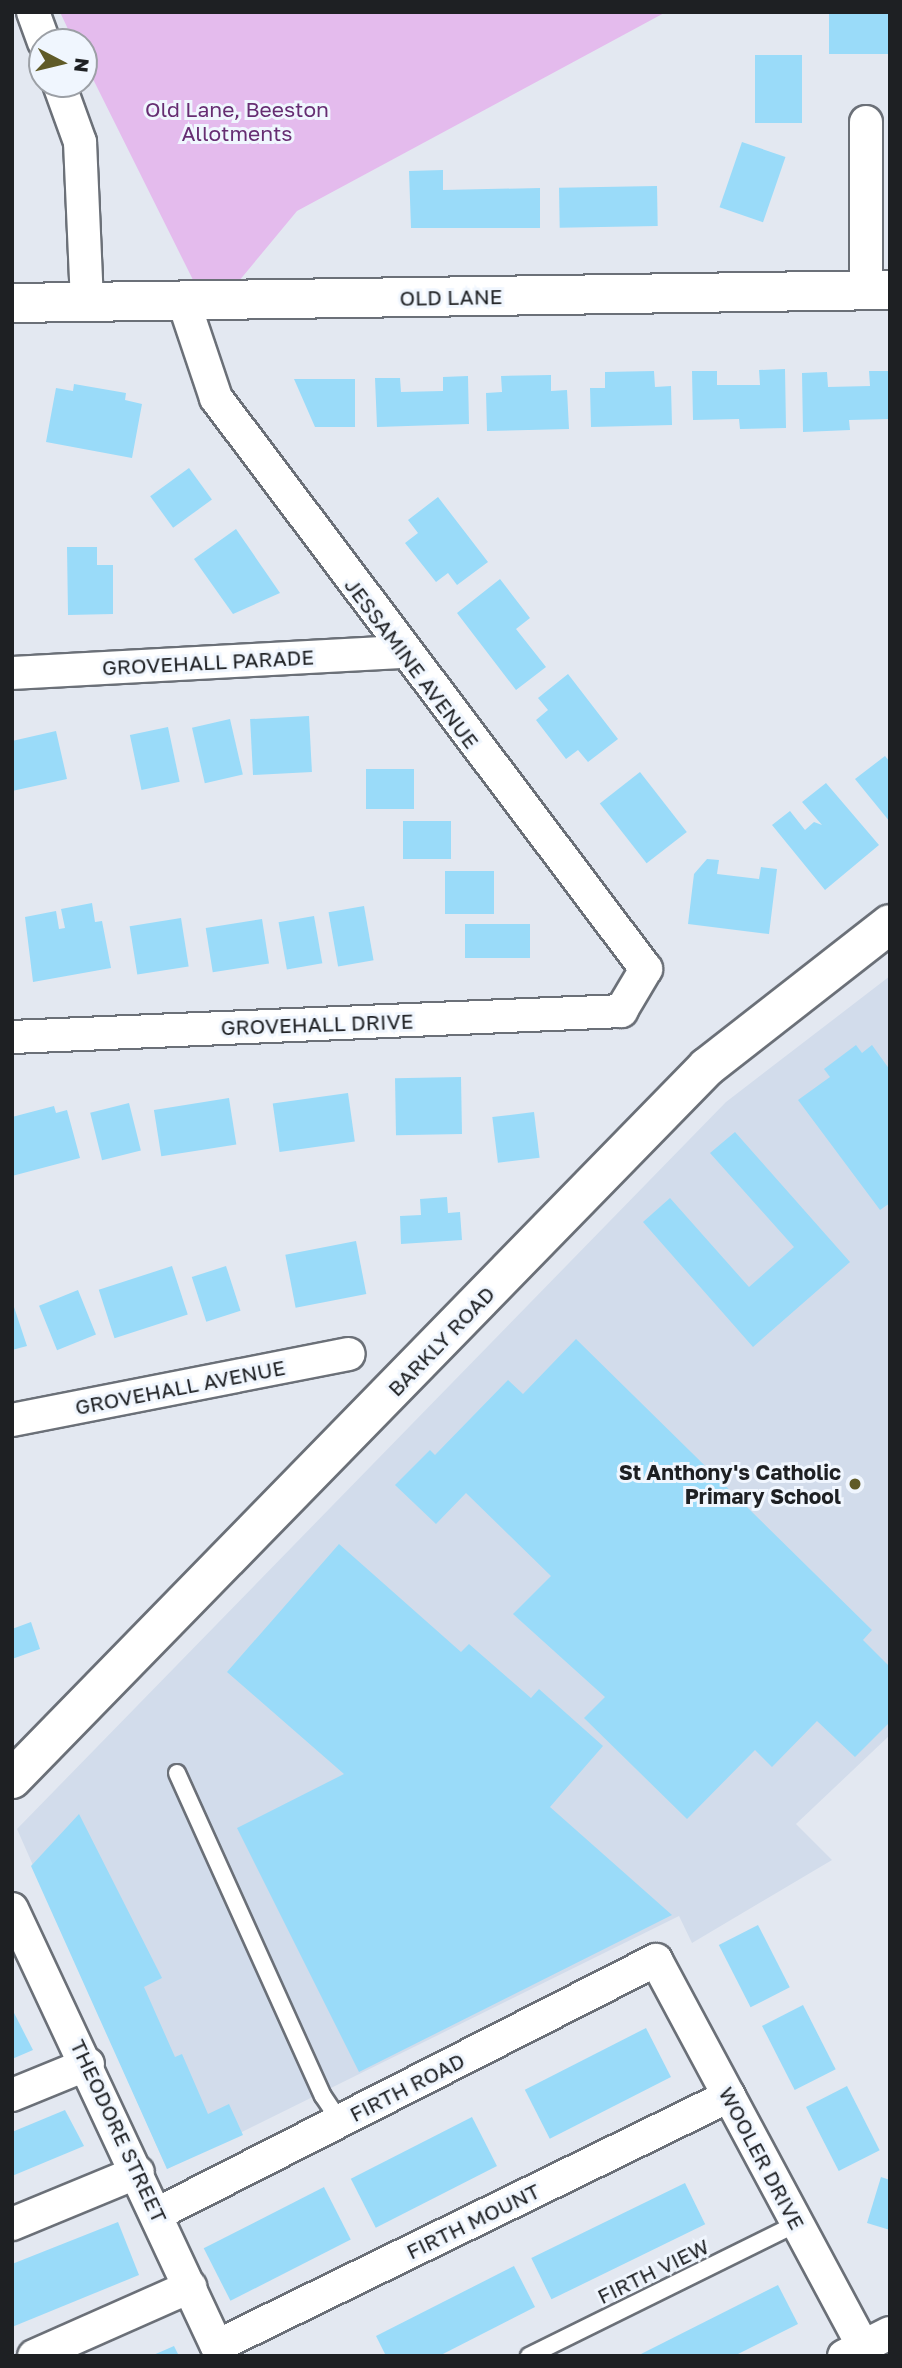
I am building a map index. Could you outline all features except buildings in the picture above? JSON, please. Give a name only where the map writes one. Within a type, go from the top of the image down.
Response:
[{"type":"street","points":[[64,98],[80,142],[87,300]]},
{"type":"street","points":[[866,122],[878,290]]},
{"type":"street","name":"OLD LANE","points":[[12,303],[878,290]]},
{"type":"street","name":"JESSAMINE AVENUE","points":[[183,300],[216,398],[403,652],[646,970],[621,1011]]},
{"type":"street","name":"GROVEHALL PARADE","points":[[12,673],[403,652]]},
{"type":"street","name":"BARKLY ROAD","points":[[12,1779],[707,1067],[890,924]]},
{"type":"street","name":"GROVEHALL DRIVE","points":[[12,1037],[621,1011]]},
{"type":"street","name":"GROVEHALL AVENUE","points":[[12,1420],[349,1354]]},
{"type":"street","name":"THEODORE STREET","points":[[12,1909],[24,1960],[88,2064],[219,2351]]},
{"type":"street","name":"FIRTH ROAD","points":[[157,2214],[656,1960]]},
{"type":"street","name":"WOOLER DRIVE","points":[[656,1960],[796,2224],[866,2348]]},
{"type":"street","points":[[12,2095],[88,2064]]},
{"type":"street","name":"FIRTH MOUNT","points":[[219,2351],[729,2096]]},
{"type":"street","points":[[12,2224],[138,2172]]},
{"type":"street","points":[[34,2356],[190,2287]]},
{"type":"lane","points":[[177,1773],[323,2096],[341,2121]]},
{"type":"lane","name":"FIRTH VIEW","points":[[529,2356],[796,2224]]},
{"type":"shaded area","points":[[890,976],[890,1735],[796,1824],[832,1860],[692,1943],[679,1916],[167,2169],[17,1829],[726,1102]]},
{"type":"green space","name":"Old Lane, Beeston Allotments","points":[[60,12],[666,12],[297,211],[224,299],[203,300],[98,89],[98,28],[67,28]]},
{"type":"place","name":"St Anthony's Catholic Primary School","points":[[855,1484]]}]
